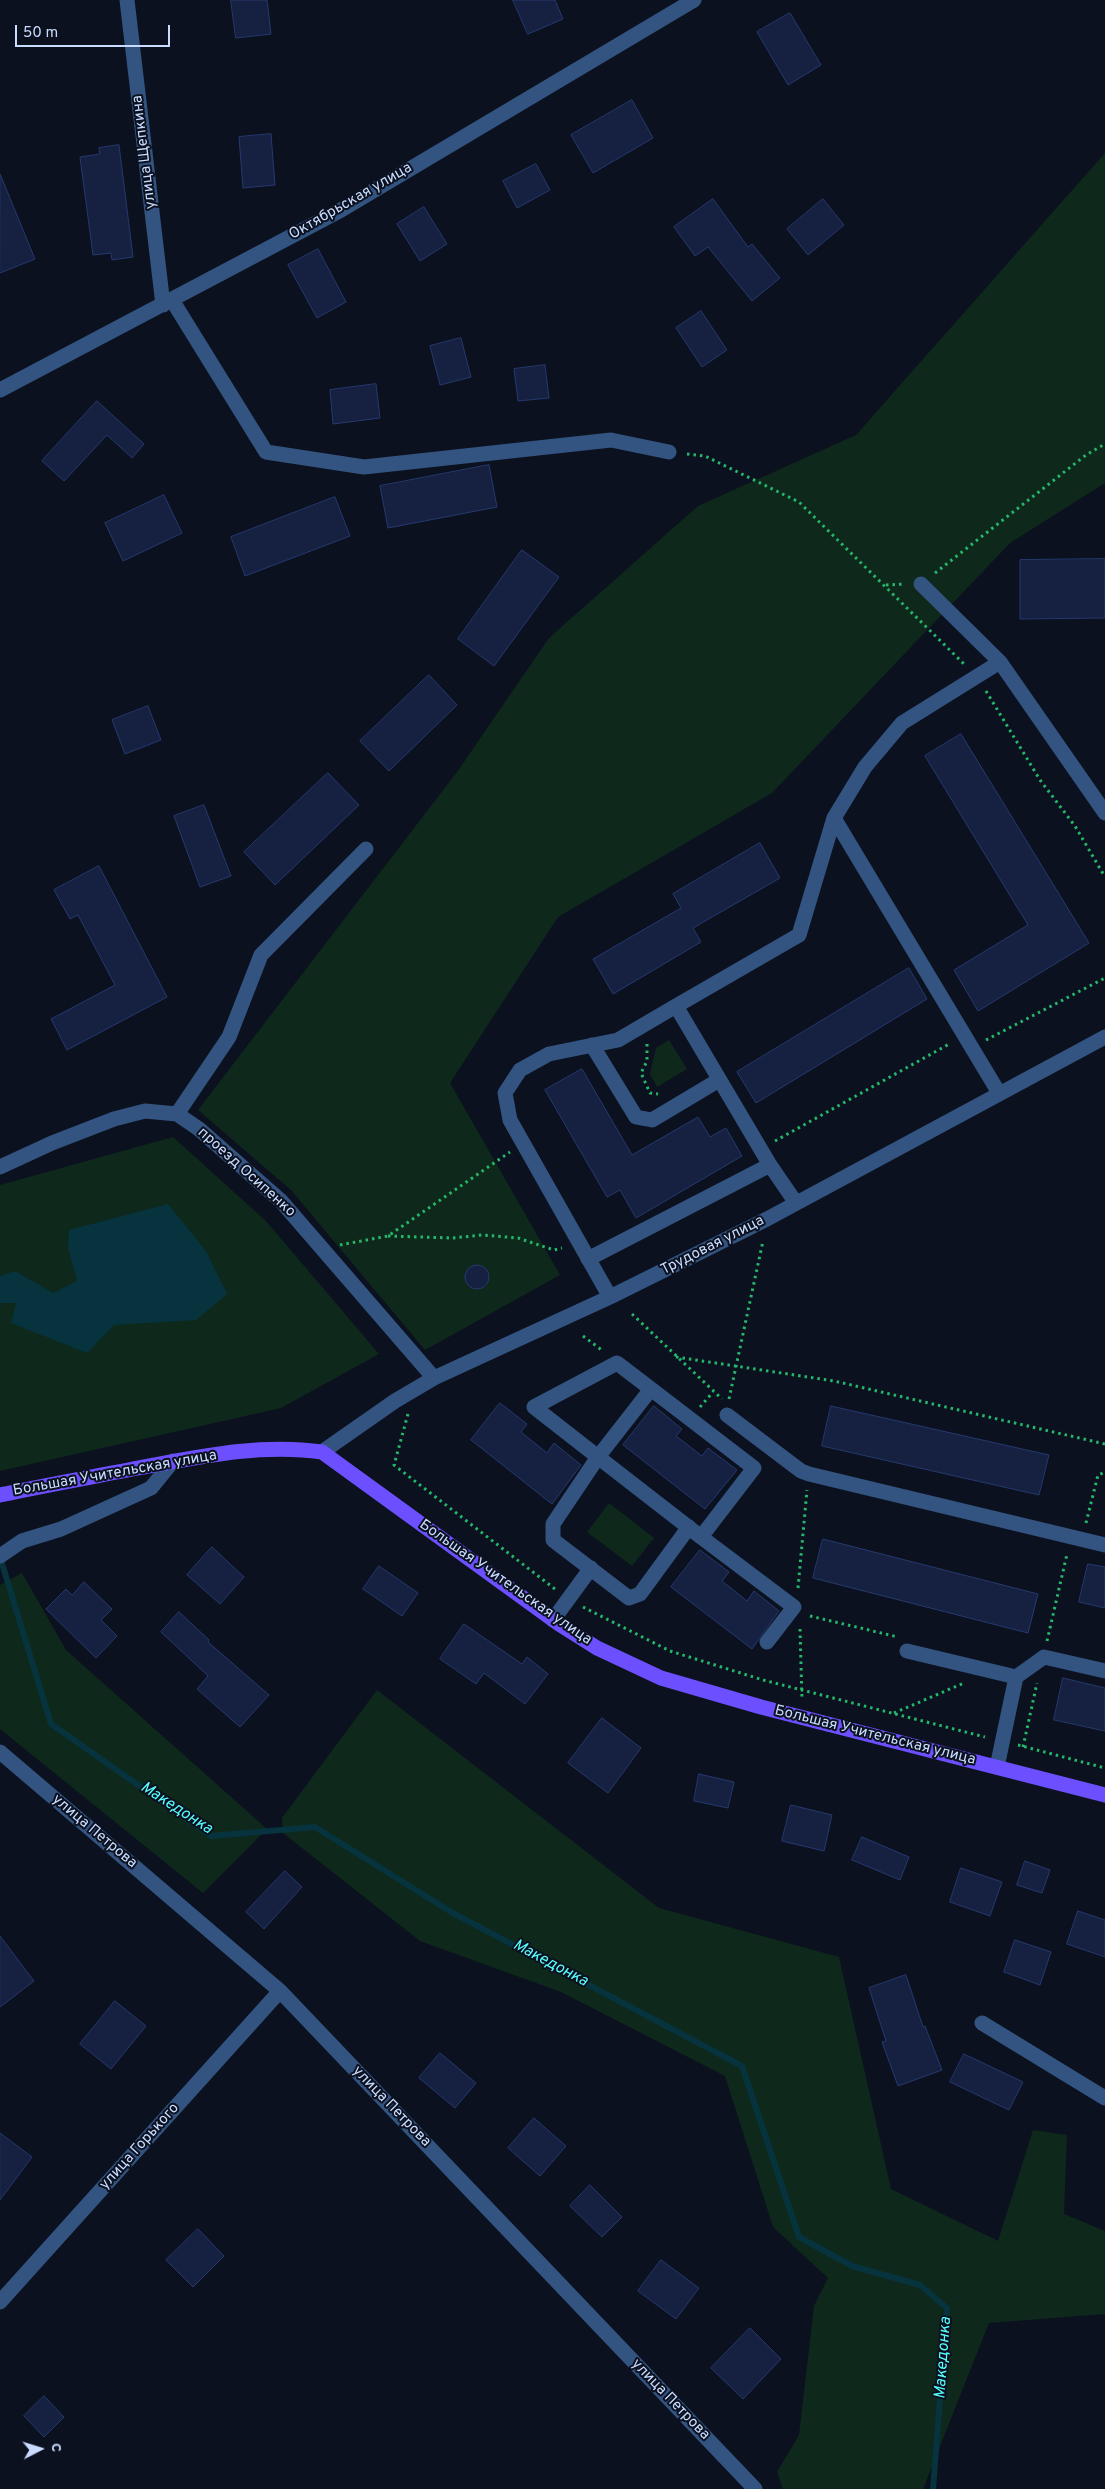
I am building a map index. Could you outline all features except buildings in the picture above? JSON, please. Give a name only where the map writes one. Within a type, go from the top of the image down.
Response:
[{"type":"main road","name":"Большая Учительская улица","points":[[0,1495],[173,1462],[259,1448],[296,1448],[322,1452],[553,1620],[597,1648],[661,1678],[761,1708],[1105,1794]]},
{"type":"street","name":"улица Щепкина","points":[[127,0],[167,302]]},
{"type":"street","name":"Октябрьская улица","points":[[0,390],[341,210],[694,0]]},
{"type":"street","points":[[167,302],[266,452],[364,467],[611,440],[669,452]]},
{"type":"street","points":[[921,584],[1000,662],[1105,813]]},
{"type":"street","points":[[610,1297],[510,1120],[505,1093],[520,1070],[549,1054],[618,1040],[799,935],[834,818],[865,767],[902,723],[1000,662]]},
{"type":"street","points":[[834,818],[999,1093]]},
{"type":"street","points":[[177,1114],[229,1037],[261,955],[366,849]]},
{"type":"street","points":[[676,1006],[770,1165],[796,1203]]},
{"type":"street","name":"Трудовая улица","points":[[322,1452],[395,1401],[434,1378],[610,1297],[768,1218],[1105,1037]]},
{"type":"street","points":[[592,1045],[636,1117],[652,1120],[719,1080]]},
{"type":"street","name":"проезд Осипенко","points":[[0,1166],[52,1142],[114,1119],[145,1111],[177,1114],[199,1128],[281,1200],[434,1378]]},
{"type":"street","points":[[588,1259],[770,1165]]},
{"type":"street","points":[[651,1389],[598,1457],[553,1524],[553,1540],[629,1598],[640,1594],[695,1532],[754,1468],[651,1389],[617,1363],[534,1407],[598,1457],[695,1532],[794,1607],[767,1642]]},
{"type":"street","points":[[727,1415],[801,1471],[809,1474],[1105,1545]]},
{"type":"street","points":[[0,1556],[22,1541],[61,1529],[111,1508],[151,1488],[173,1462]]},
{"type":"street","points":[[553,1620],[591,1568]]},
{"type":"street","points":[[907,1652],[1016,1677]]},
{"type":"street","points":[[996,1767],[1016,1677],[1044,1656],[1105,1671]]},
{"type":"street","name":"улица Петрова","points":[[0,1752],[280,1991],[755,2489]]},
{"type":"street","name":"улица Горького","points":[[0,2302],[280,1991]]},
{"type":"street","points":[[982,2023],[1105,2098]]},
{"type":"path","points":[[886,585],[921,584],[1086,454],[1105,444]]},
{"type":"path","points":[[669,452],[705,456],[800,502],[886,585],[977,676],[1040,780],[1074,826],[1105,877]]},
{"type":"path","points":[[761,1149],[968,1042],[1105,978]]},
{"type":"path","points":[[652,1040],[647,1044],[646,1061],[641,1073],[642,1079],[650,1093],[664,1094]]},
{"type":"path","points":[[388,1236],[522,1143]]},
{"type":"path","points":[[632,1314],[728,1405],[768,1218]]},
{"type":"path","points":[[322,1248],[388,1236],[453,1238],[482,1235],[518,1238],[554,1250],[580,1245]]},
{"type":"path","points":[[583,1336],[617,1363]]},
{"type":"path","points":[[676,1357],[834,1381],[1105,1444]]},
{"type":"path","points":[[701,1406],[713,1392]]},
{"type":"path","points":[[408,1414],[394,1465],[568,1599],[670,1651],[763,1680],[1105,1768]]},
{"type":"path","points":[[1082,1539],[1098,1475],[1105,1472]]},
{"type":"path","points":[[808,1615],[910,1640],[907,1652]]},
{"type":"path","points":[[893,1714],[991,1672]]},
{"type":"green space","points":[[1105,153],[1105,483],[1010,543],[772,793],[558,917],[450,1083],[560,1275],[425,1350],[291,1190],[198,1110],[457,772],[549,638],[698,506],[856,435]]},
{"type":"green space","points":[[669,1040],[687,1069],[657,1087],[650,1074],[656,1048]]},
{"type":"green space","points":[[173,1137],[266,1221],[379,1354],[281,1408],[0,1471],[0,1185]]},
{"type":"green space","points":[[609,1503],[654,1538],[632,1566],[587,1532]]},
{"type":"green space","points":[[22,1573],[66,1650],[267,1829],[203,1893],[0,1729],[0,1585]]},
{"type":"green space","points":[[377,1690],[659,1908],[839,1957],[891,2189],[998,2241],[1033,2130],[1067,2135],[1064,2214],[1105,2231],[1105,2314],[989,2323],[923,2489],[783,2489],[777,2472],[799,2435],[814,2306],[828,2278],[773,2227],[725,2076],[561,1992],[420,1941],[283,1833],[282,1818]]},
{"type":"water","points":[[168,1204],[206,1251],[227,1294],[196,1320],[114,1325],[87,1353],[11,1323],[16,1303],[0,1303],[0,1276],[15,1271],[53,1293],[77,1281],[68,1248],[69,1230]]},
{"type":"waterway","name":"Македонка","points":[[0,1557],[51,1724],[211,1836],[315,1827],[451,1912],[742,2066],[799,2237],[852,2266],[920,2285],[947,2308],[933,2489]]}]
